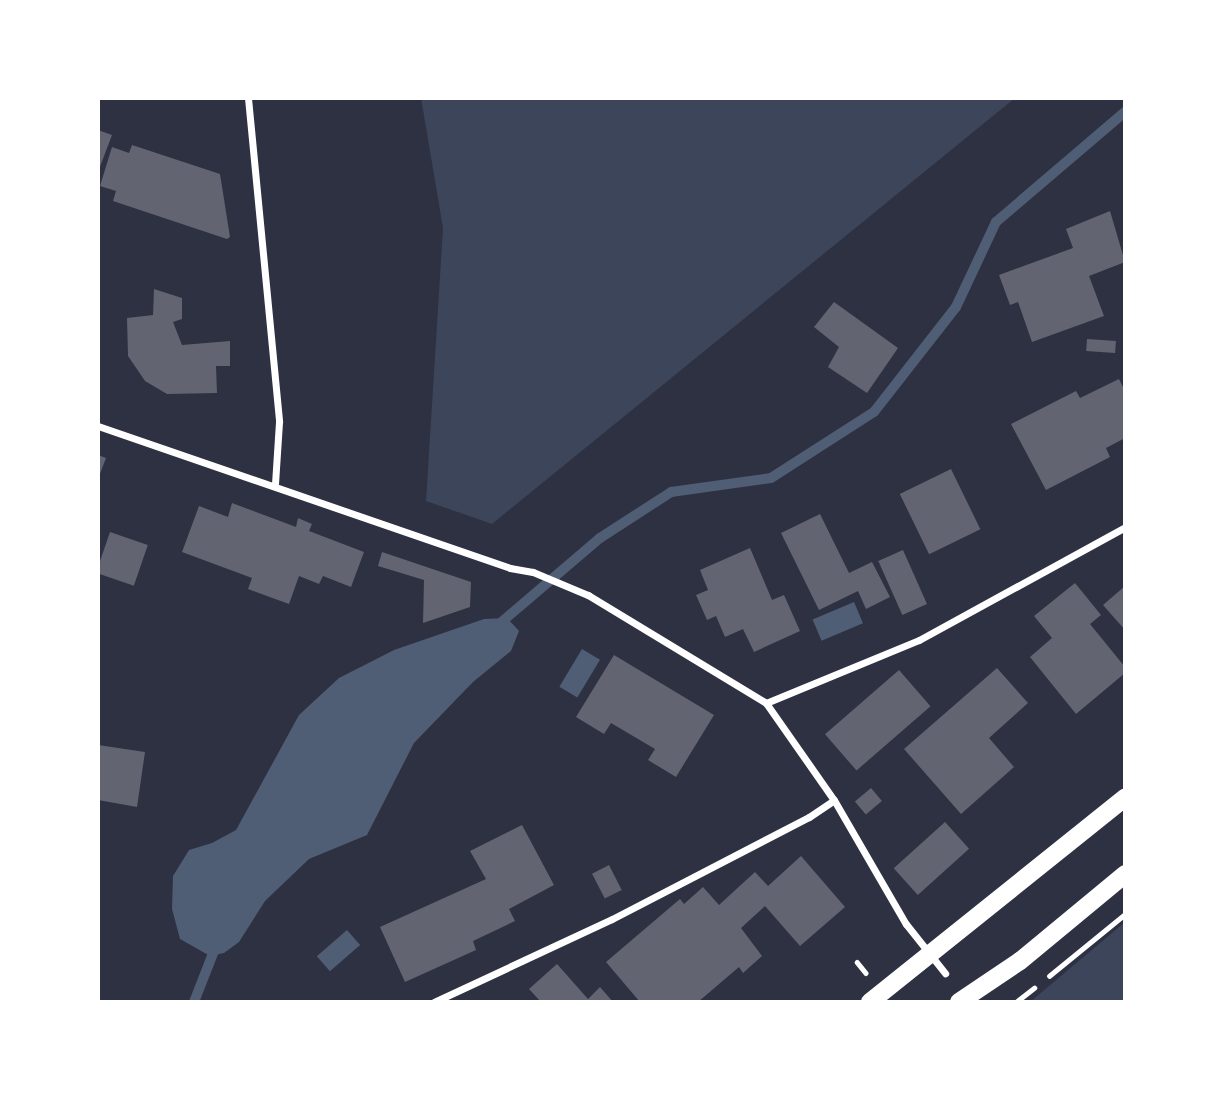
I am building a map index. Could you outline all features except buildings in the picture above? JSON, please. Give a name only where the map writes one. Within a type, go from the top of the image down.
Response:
[{"type":"main road","points":[[870,1002],[1125,798]]},
{"type":"main road","points":[[959,1002],[1020,961],[1125,874]]},
{"type":"street","points":[[248,98],[279,422],[275,484]]},
{"type":"street","points":[[98,426],[275,484],[510,568],[533,572],[588,595],[766,704],[834,800],[906,924],[945,973]]},
{"type":"street","points":[[766,704],[919,640],[1125,527]]},
{"type":"street","points":[[434,1002],[612,919],[809,817],[834,800]]},
{"type":"shaded area","points":[[421,98],[1015,98],[492,524],[426,501],[443,228]]},
{"type":"shaded area","points":[[854,602],[863,623],[822,641],[813,620]]},
{"type":"shaded area","points":[[507,618],[519,631],[511,651],[473,682],[414,743],[367,835],[309,859],[265,901],[239,942],[224,953],[210,956],[180,939],[172,909],[173,876],[189,850],[212,843],[236,830],[299,715],[339,678],[394,650],[484,619]]},
{"type":"shaded area","points":[[582,649],[600,660],[577,698],[559,687]]},
{"type":"shaded area","points":[[1125,922],[1125,1002],[1030,1002]]},
{"type":"shaded area","points":[[347,930],[360,945],[330,971],[317,956]]},
{"type":"waterway","points":[[498,625],[600,538],[671,492],[771,478],[874,412],[956,307],[996,222],[1125,112]]},
{"type":"waterway","points":[[194,1002],[216,946]]}]
